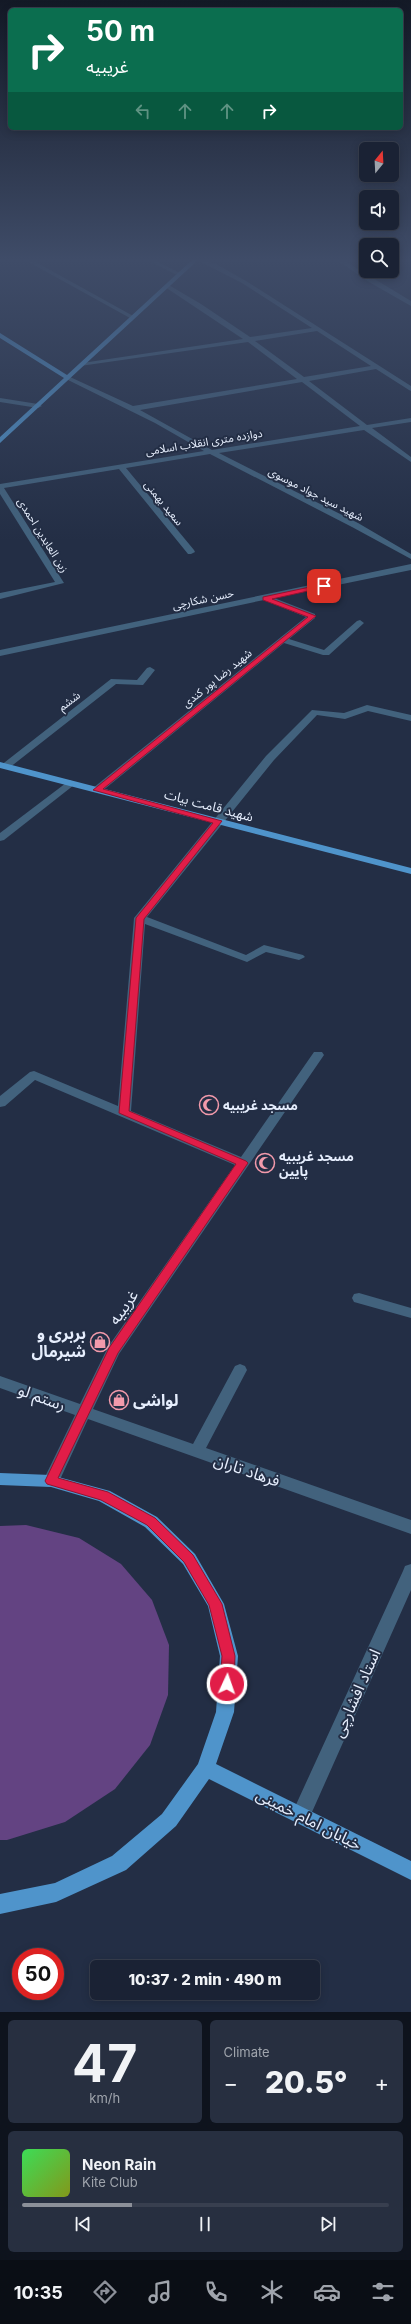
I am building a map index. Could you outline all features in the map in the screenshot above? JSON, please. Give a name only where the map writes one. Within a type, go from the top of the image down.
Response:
[{"type":"main road","points":[[30,354],[68,378]]},
{"type":"main road","points":[[0,442],[94,354]]},
{"type":"main road","name":"شهید قامت بیات","points":[[2,766],[411,871]]},
{"type":"main road","points":[[0,1479],[51,1481],[104,1496],[151,1522],[189,1558],[216,1604],[228,1656],[226,1712],[206,1768],[169,1820],[119,1863],[56,1892],[0,1904]]},
{"type":"main road","name":"خیابان امام خمینی","points":[[206,1768],[411,1871]]},
{"type":"street","points":[[82,365],[157,354]]},
{"type":"street","points":[[269,354],[364,428],[411,460]]},
{"type":"street","points":[[357,354],[411,389]]},
{"type":"street","points":[[131,409],[378,367]]},
{"type":"street","name":"شهید سید جواد موسوی","points":[[68,378],[158,421],[211,452],[355,525],[411,557]]},
{"type":"street","points":[[0,400],[38,406]]},
{"type":"street","name":"دوازده متری انقلاب اسلامی","points":[[0,487],[411,420]]},
{"type":"street","name":"سعید بهمنی","points":[[121,467],[191,552]]},
{"type":"street","name":"زین العابدین احمدی","points":[[0,487],[60,583],[0,596]]},
{"type":"street","name":"حسن شکارچی","points":[[0,653],[411,567]]},
{"type":"street","name":"شهید رضا پور کندی","points":[[97,790],[312,616],[265,598]]},
{"type":"street","points":[[283,640],[326,653],[360,623]]},
{"type":"street","name":"ششم","points":[[2,766],[114,681],[140,683],[150,670]]},
{"type":"street","points":[[124,1113],[140,918],[270,758],[315,712],[345,716],[367,708],[411,718]]},
{"type":"street","points":[[0,838],[70,783]]},
{"type":"street","points":[[140,918],[247,958],[264,948],[299,957]]},
{"type":"street","name":"غریبیه","points":[[51,1481],[113,1351],[318,1054]]},
{"type":"street","points":[[1,1098],[34,1076],[243,1163]]},
{"type":"street","points":[[359,1298],[411,1313]]},
{"type":"street","points":[[196,1452],[240,1370]]},
{"type":"street","name":"رستم لو","points":[[0,1382],[84,1413]]},
{"type":"street","name":"فرهاد تاران","points":[[84,1413],[411,1527]]},
{"type":"street","name":"استاد افشارچی","points":[[301,1815],[411,1571]]},
{"type":"shaded area","points":[[26,1525],[79,1538],[121,1564],[152,1600],[169,1645],[168,1695],[150,1745],[115,1789],[65,1822],[7,1840],[0,1840],[0,1526]]},
{"type":"place","name":"مسجد غریبیه","points":[[209,1105]]},
{"type":"place","name":"مسجد غریبیه پایین","points":[[265,1163]]},
{"type":"place","name":"بربری و شیرمال","points":[[100,1342]]},
{"type":"place","name":"لواشی","points":[[119,1400]]},
{"type":"route","points":[[227,1684],[228,1656],[216,1604],[189,1558],[151,1522],[104,1496],[51,1481],[113,1351],[243,1163],[124,1113],[140,918],[218,821],[97,790],[312,616],[265,598],[324,586]]}]
